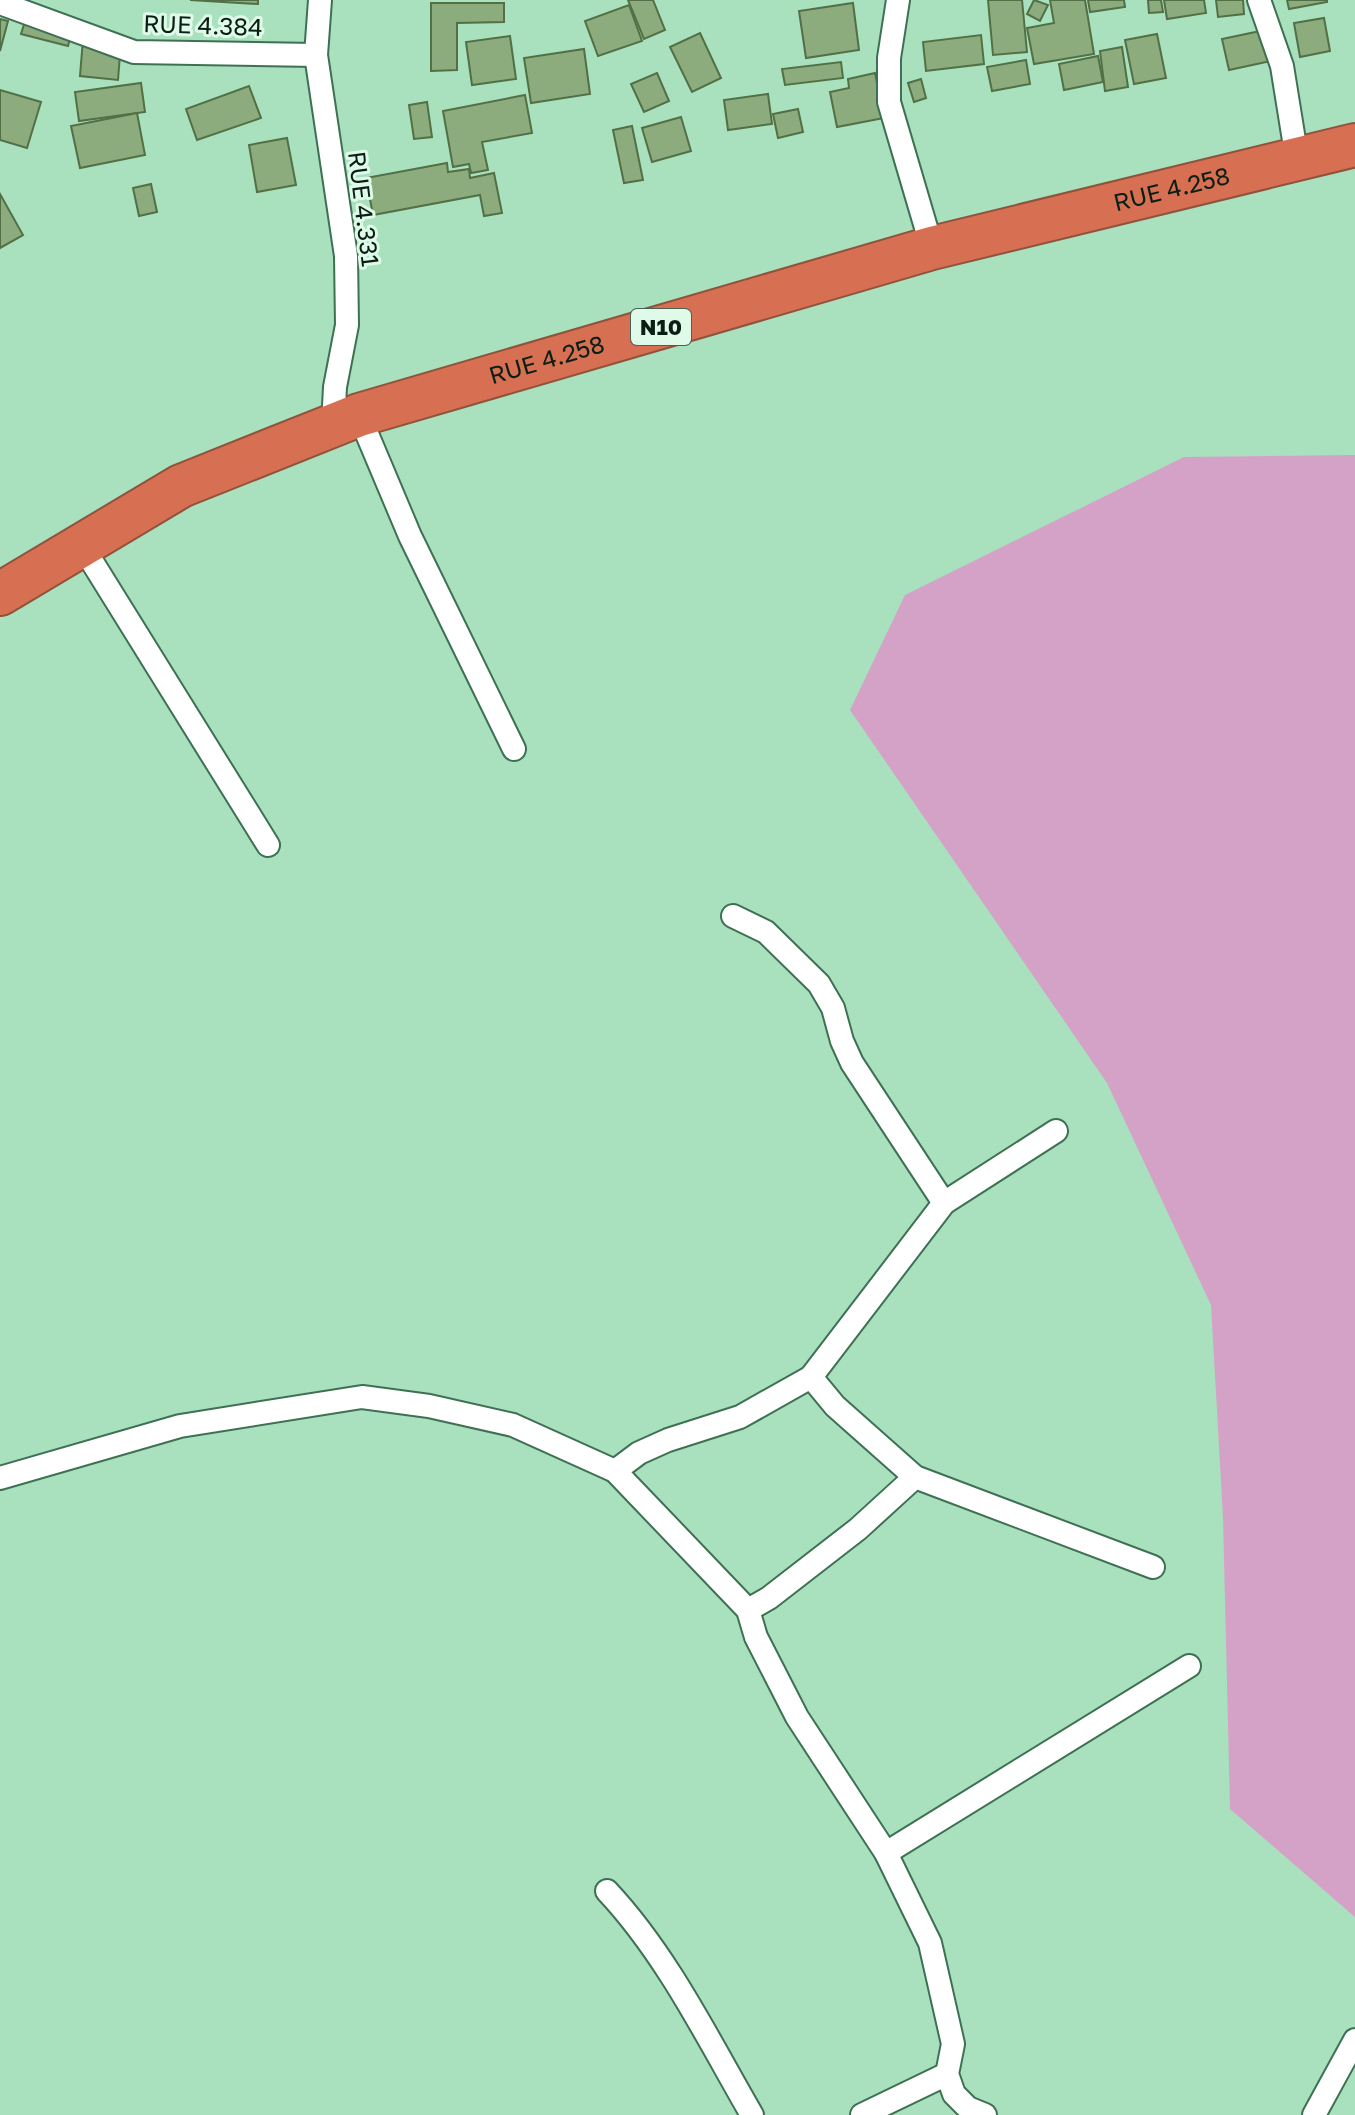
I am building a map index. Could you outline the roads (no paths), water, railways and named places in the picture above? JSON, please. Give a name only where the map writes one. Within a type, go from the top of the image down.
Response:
[{"type":"highway","name":"RUE 4.258","points":[[0,594],[181,486],[346,420],[932,248],[1355,145]]},
{"type":"street","name":"RUE 4.331","points":[[320,0],[316,55],[346,256],[347,325],[335,387],[346,420]]},
{"type":"street","points":[[898,0],[889,58],[889,102],[932,248]]},
{"type":"street","points":[[1259,0],[1282,66],[1297,159]]},
{"type":"street","name":"RUE 4.384","points":[[0,3],[134,52],[316,55]]},
{"type":"street","points":[[346,420],[410,536],[514,749]]},
{"type":"street","points":[[81,544],[268,845]]},
{"type":"street","points":[[733,916],[766,932],[819,984],[833,1008],[852,1063],[944,1203]]},
{"type":"street","points":[[615,1471],[639,1453],[668,1440],[740,1417],[811,1377],[944,1203],[1056,1131]]},
{"type":"street","points":[[811,1377],[835,1406],[915,1477],[1153,1567]]},
{"type":"street","points":[[0,1478],[180,1426],[362,1397],[429,1406],[513,1425],[615,1471],[748,1610],[756,1637],[797,1717],[886,1853],[930,1943],[953,2044],[947,2074],[960,2109],[985,2115]]},
{"type":"street","points":[[748,1610],[769,1598],[858,1529],[915,1477]]},
{"type":"street","points":[[886,1853],[1189,1666]]},
{"type":"street","points":[[607,1891],[629,1914],[685,2000],[752,2115]]},
{"type":"street","points":[[1314,2115],[1355,2040]]},
{"type":"street","points":[[862,2115],[947,2074]]}]
